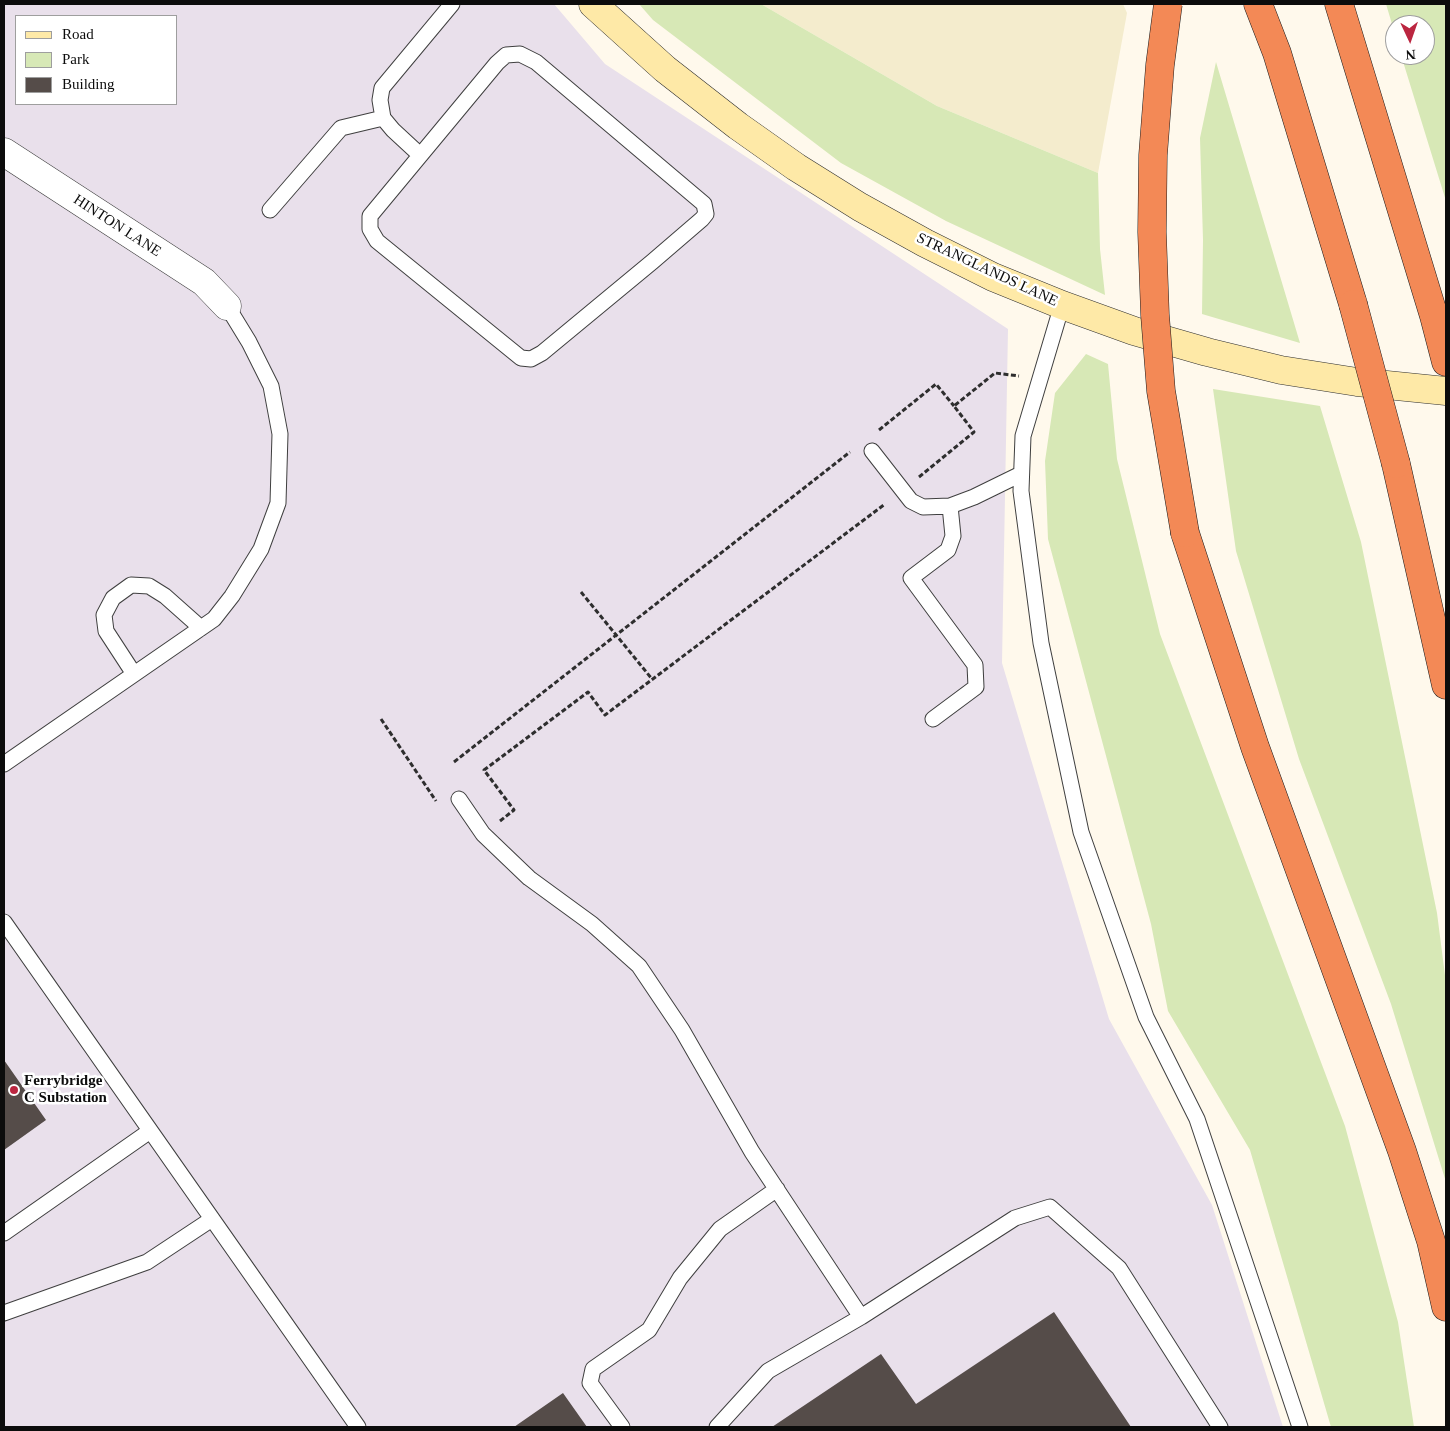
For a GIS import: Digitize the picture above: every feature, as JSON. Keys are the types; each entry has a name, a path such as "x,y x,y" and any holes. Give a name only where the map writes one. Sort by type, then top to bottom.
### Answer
{"highway":[{"path":"1168,4 1160,65 1153,156 1152,241 1155,315 1162,391 1185,533 1255,747 1402,1151 1431,1241 1446,1307"},
{"path":"1258,4 1277,53 1353,304 1396,464 1446,684"},
{"path":"1339,4 1434,316 1446,362"}],"main road":[{"name":"STRANGLANDS LANE","path":"594,4 665,69 738,126 796,167 860,207 925,243 993,276 1062,305 1134,331 1207,352 1281,370 1357,382 1446,392"}],"street":[{"name":"HINTON LANE","path":"4,152 204,282 227,306"}],"lane":[{"path":"420,154 393,130 383,118 380,100 382,88 452,4"},
{"path":"520,54 536,62 704,204 706,214 702,220 542,353 531,359 521,358 377,241 370,229 370,216 420,154 497,62 506,55 520,54"},
{"path":"270,210 341,128 383,118"},
{"path":"1062,305 1023,436 1021,492 1041,643 1081,832 1146,1017 1197,1119 1300,1427"},
{"path":"4,764 214,619 232,596 261,550 278,503 280,434 271,386 249,342 227,306"},
{"path":"872,451 911,501 923,507 950,506 974,497 1021,474"},
{"path":"933,719 976,687 974,664 911,578 948,550 953,536 950,506"},
{"path":"134,674 106,631 104,615 113,598 131,585 148,586 165,596 201,628"},
{"path":"459,799 483,834 528,878 592,924 639,966 682,1030 752,1152 861,1317"},
{"path":"4,922 358,1427"},
{"path":"4,1233 150,1131"},
{"path":"622,1427 590,1383 593,1369 648,1330 680,1278 720,1229 777,1189"},
{"path":"717,1427 768,1371 861,1317 1016,1218 1050,1207 1119,1268 1220,1427"},
{"path":"4,1313 148,1262 212,1220"}],"path":[{"path":"954,406 995,373 1039,379"},
{"path":"483,834 514,810 484,770 588,692 606,715 902,491 974,432 936,384 878,431"},
{"path":"454,762 855,449"},
{"path":"581,592 652,680"},
{"path":"381,719 437,802"}],"shaded area":[{"path":"4,4 554,4 605,64 1008,329 1002,663 1109,1019 1212,1205 1283,1427 4,1427"},
{"path":"761,4 1123,4 1127,13 1098,173 937,106"}],"green space":[{"path":"639,4 761,4 937,106 1098,173 1100,249 1105,295 946,221 841,163 653,20"},
{"path":"1386,4 1446,4 1446,201 1404,65 1435,65 1435,15 1389,15"},
{"path":"1216,62 1300,343 1202,314 1203,240 1200,138"},
{"path":"1086,354 1108,364 1117,459 1160,634 1345,1126 1398,1322 1414,1427 1331,1427 1250,1150 1168,1011 1151,924 1048,539 1045,461 1055,393"},
{"path":"1213,389 1320,406 1361,542 1437,913 1446,983 1446,1182 1391,1004 1299,759 1236,551"}],"building":[{"name":"Ferrybridge C Substation","path":"4,1060 46,1120 4,1150"},
{"path":"1054,1312 1131,1427 772,1427 881,1354 916,1404"},
{"path":"563,1393 587,1427 514,1427"}],"place":[{"name":"Ferrybridge C Substation","path":"14,1090"}]}
